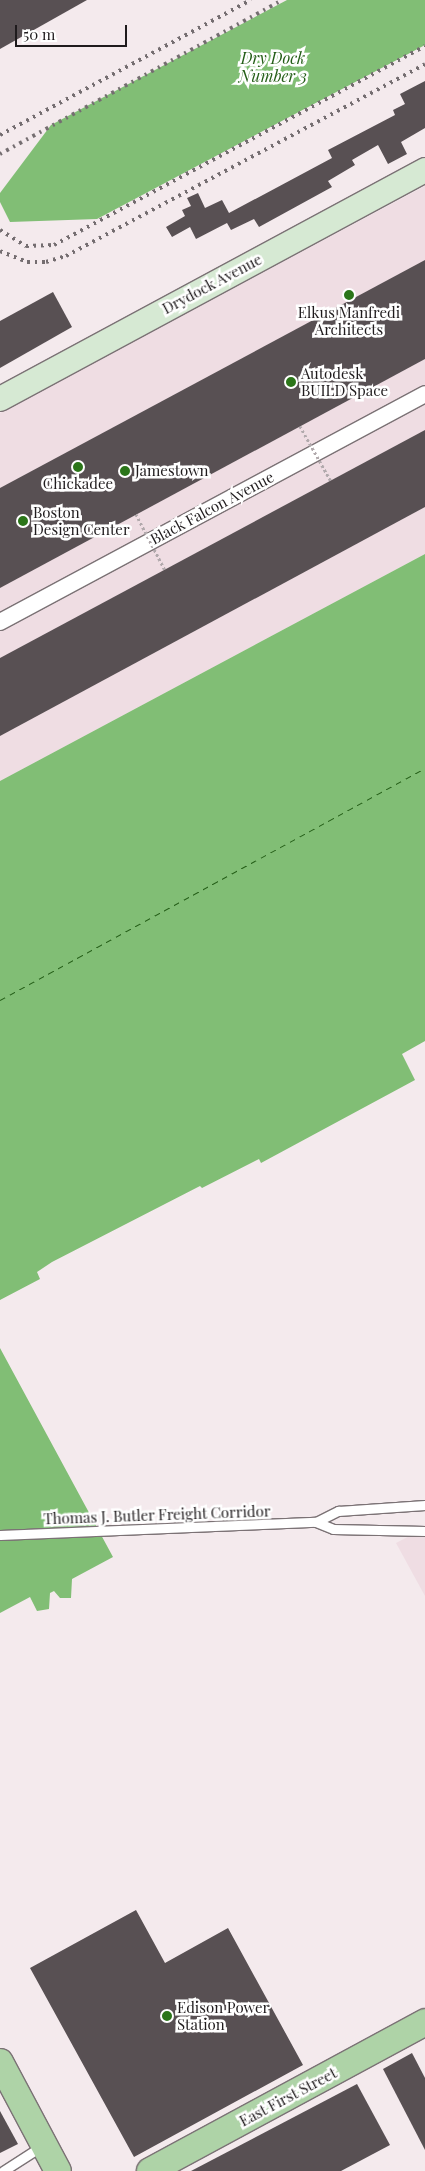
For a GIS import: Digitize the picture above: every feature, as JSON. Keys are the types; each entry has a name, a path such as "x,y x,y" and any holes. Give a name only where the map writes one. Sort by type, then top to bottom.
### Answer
{"main road":[{"name":"East First Street","path":"150,2171 423,2029"},
{"path":"0,2062 58,2171"}],"street":[{"name":"Drydock Avenue","path":"0,399 425,170"},
{"name":"Black Falcon Avenue","path":"0,622 425,394"}],"lane":[{"name":"Thomas J. Butler Freight Corridor","path":"0,1535 316,1522 338,1511 425,1505"},
{"name":"Thomas J. Butler Freight Corridor","path":"316,1522 333,1529 425,1531"},
{"path":"2,2171 44,2145"}],"path":[{"path":"300,426 331,481"},
{"path":"136,514 165,570"}],"shaded area":[{"path":"425,186 425,554 0,781 0,413"},
{"path":"425,1528 425,1596 396,1543"}],"water":[{"name":"Dry Dock Number 3","path":"287,0 425,0 425,45 97,219 10,222 0,202 0,193 51,125"},
{"path":"425,554 425,1041 402,1054 415,1080 261,1163 259,1159 202,1188 200,1186 52,1262 37,1272 40,1279 0,1300 0,781"},
{"path":"0,1348 113,1557 72,1579 71,1598 60,1598 54,1591 50,1593 49,1609 37,1611 30,1597 0,1613"}],"building":[{"path":"0,0 87,0 0,49"},
{"path":"425,81 425,128 401,142 407,154 388,164 378,145 352,160 355,165 328,181 332,187 259,227 254,219 231,230 227,223 196,239 190,227 172,237 166,227 185,216 182,210 191,206 187,198 198,193 205,208 222,200 229,213 332,158 328,150 395,115 393,110 405,104 400,94"},
{"path":"425,260 425,359 0,588 0,488"},
{"path":"53,292 72,327 0,368 0,321"},
{"path":"425,430 425,507 0,736 0,658"},
{"name":"Edison Power Station","path":"136,1910 165,1963 228,1928 303,2065 134,2157 30,1968"},
{"path":"412,2053 425,2078 425,2150 383,2069"},
{"path":"357,2084 390,2145 341,2171 191,2171"},
{"path":"0,2111 18,2144 0,2153"}],"ferry route":[{"path":"0,1000 425,768"}],"railway":[{"path":"0,135 251,0"},
{"path":"0,154 283,0"},
{"path":"0,230 26,246 54,245 425,46"},
{"path":"0,251 27,262 46,262 66,256 425,64"}],"place":[{"name":"Elkus Manfredi Architects","path":"349,295"},
{"name":"Autodesk BUILD Space","path":"291,382"},
{"name":"Chickadee","path":"78,467"},
{"name":"Jamestown","path":"125,471"},
{"name":"Boston Design Center","path":"23,521"},
{"name":"Edison Power Station","path":"167,2016"}]}
